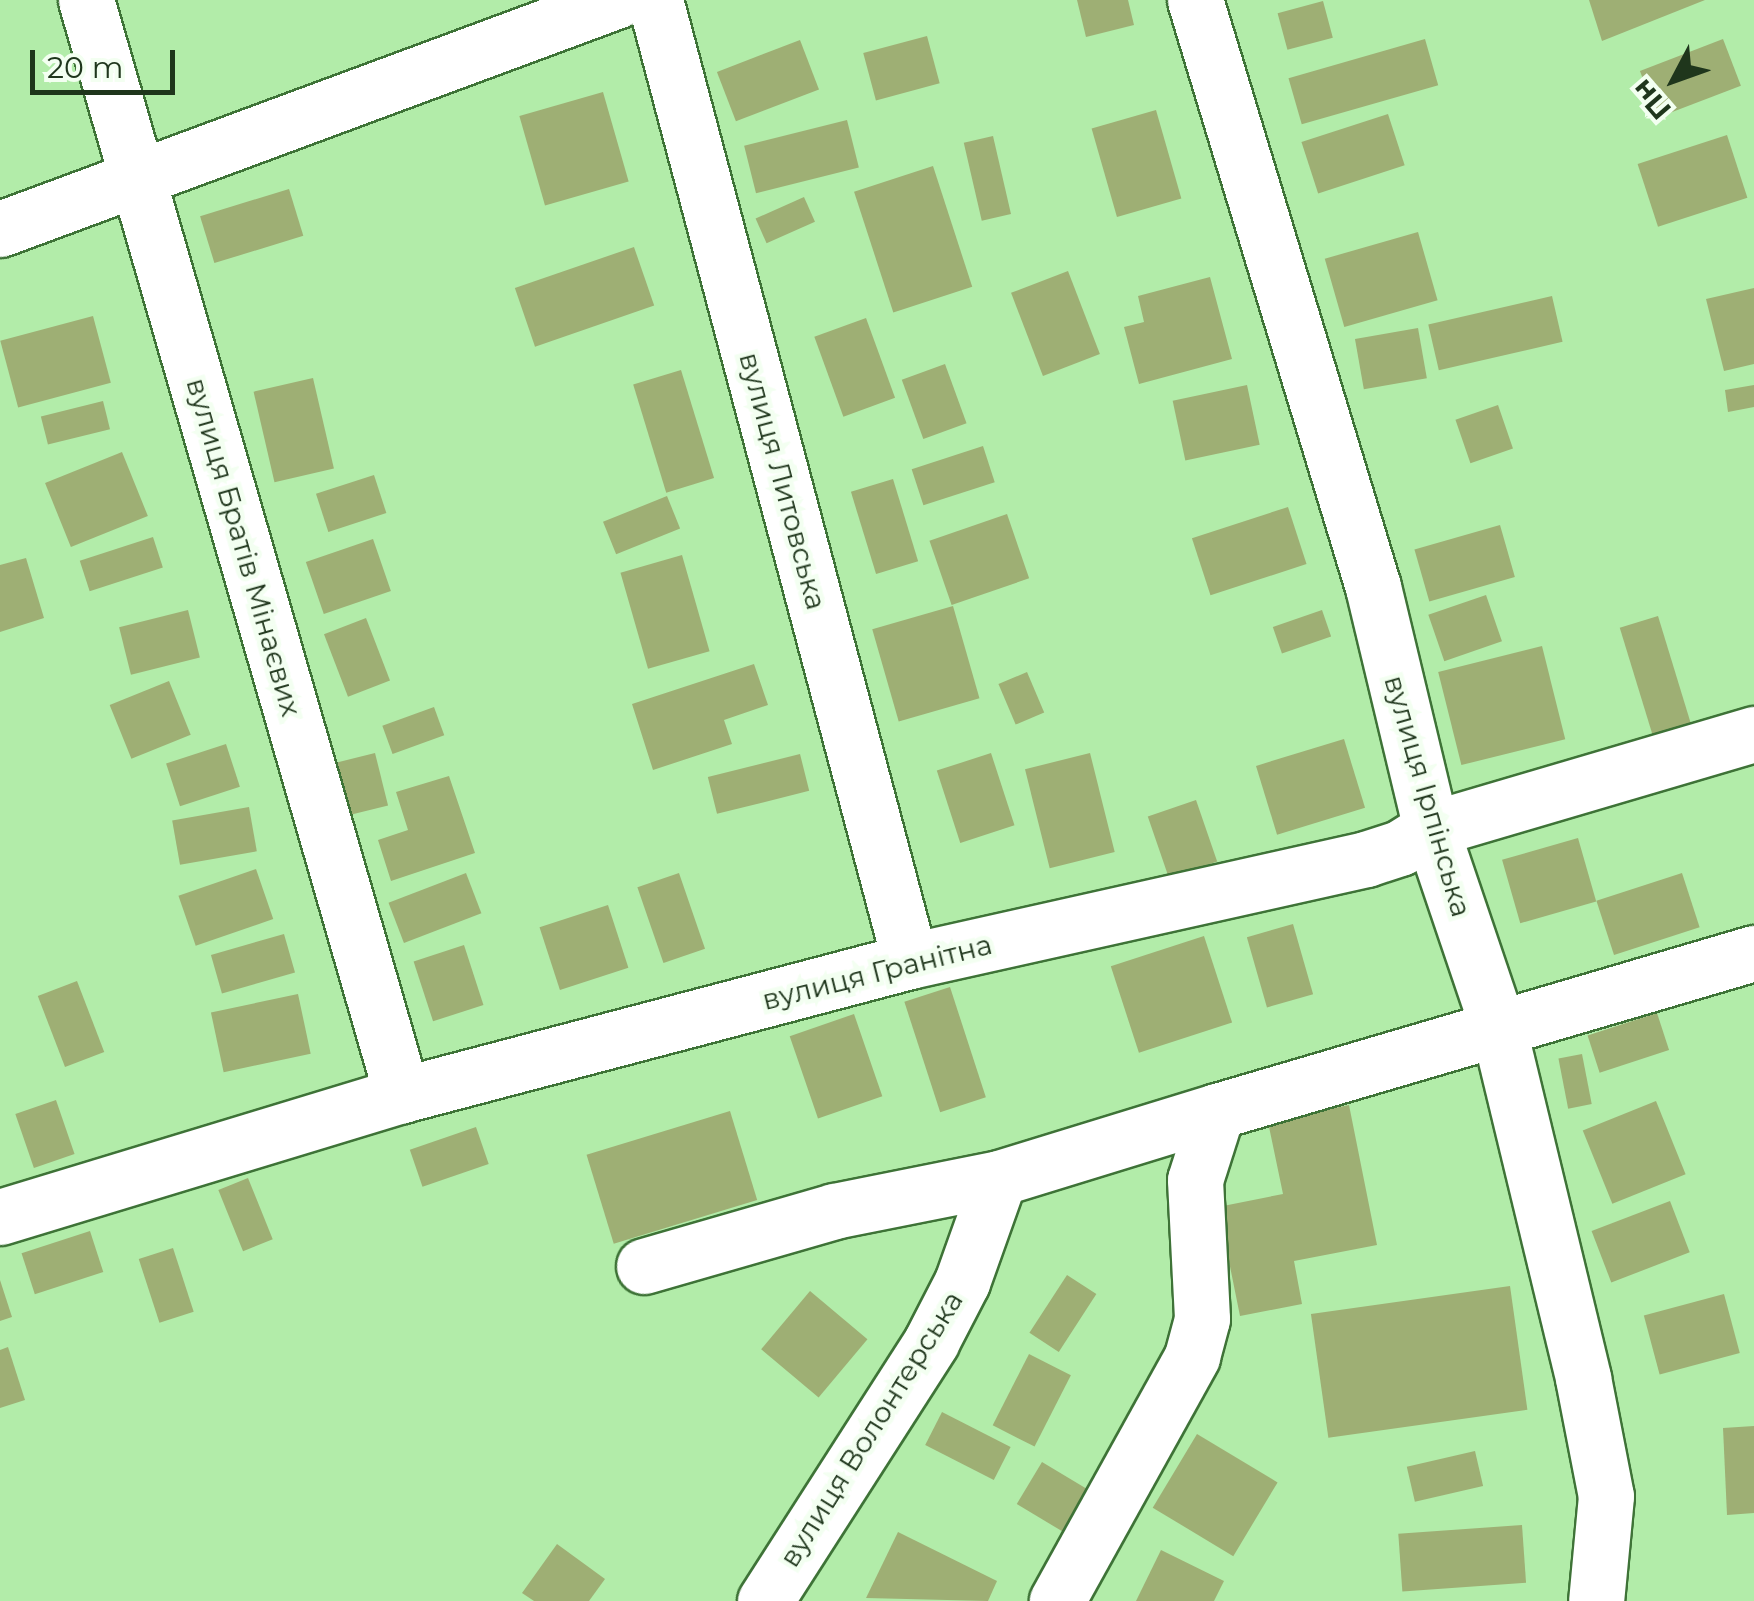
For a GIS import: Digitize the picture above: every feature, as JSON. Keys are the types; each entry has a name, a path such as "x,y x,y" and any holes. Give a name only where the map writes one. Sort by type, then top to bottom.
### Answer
{"street":[{"name":"вулиця Братів Мінаєвих","path":"86,0 402,1094"},
{"path":"0,229 618,0"},
{"name":"вулиця Литовська","path":"654,0 910,961"},
{"name":"вулиця Ірпінська","path":"1195,0 1373,587 1431,828 1499,1030 1583,1378 1606,1496 1596,1601"},
{"name":"вулиця Гранітна","path":"0,1216 402,1094 910,961 1366,859 1400,848 1431,828 1754,734"},
{"path":"644,1266 834,1211 999,1178 1340,1071 1499,1030 1754,953"},
{"path":"1056,1601 1192,1357 1202,1320 1196,1180 1217,1111"},
{"name":"вулиця Волонтерська","path":"764,1601 932,1342 962,1282 999,1178"}],"building":[{"path":"1077,0 1128,0 1134,25 1086,37"},
{"path":"1589,0 1705,0 1602,41"},
{"path":"1323,1 1333,38 1287,50 1278,13"},
{"path":"927,36 940,83 876,100 863,53"},
{"path":"1425,39 1438,85 1302,124 1289,78"},
{"path":"1723,39 1741,86 1658,118 1640,71"},
{"path":"800,40 819,89 736,121 717,72"},
{"path":"603,92 629,181 545,205 519,116"},
{"path":"1156,110 1181,198 1117,217 1092,128"},
{"path":"1388,114 1405,165 1318,193 1301,142"},
{"path":"847,120 859,168 756,193 744,146"},
{"path":"1727,135 1747,198 1658,227 1638,164"},
{"path":"993,136 1011,214 982,221 964,143"},
{"path":"933,166 972,287 893,312 854,192"},
{"path":"289,189 303,236 214,263 200,216"},
{"path":"804,197 815,222 767,243 756,219"},
{"path":"1418,232 1438,300 1344,327 1325,259"},
{"path":"634,247 654,306 535,347 515,288"},
{"path":"1068,271 1100,354 1043,376 1011,293"},
{"path":"1210,277 1232,359 1139,384 1124,327 1144,322 1138,296"},
{"path":"1754,288 1754,364 1724,371 1706,299"},
{"path":"1552,296 1563,342 1439,370 1428,325"},
{"path":"93,316 111,383 18,407 0,341"},
{"path":"866,318 895,398 843,417 814,337"},
{"path":"1418,328 1427,378 1364,389 1355,339"},
{"path":"945,364 967,423 923,439 902,380"},
{"path":"681,370 714,478 666,493 633,385"},
{"path":"313,378 334,469 274,482 254,392"},
{"path":"1247,385 1260,445 1185,460 1173,401"},
{"path":"1754,385 1754,407 1728,412 1725,390"},
{"path":"103,401 110,429 48,445 41,416"},
{"path":"1498,405 1513,448 1470,463 1455,420"},
{"path":"983,446 995,482 923,505 912,469"},
{"path":"122,452 148,516 71,547 45,483"},
{"path":"374,475 386,513 328,532 316,494"},
{"path":"893,479 918,561 876,574 851,492"},
{"path":"667,496 680,528 616,554 603,522"},
{"path":"1288,507 1307,564 1210,595 1192,538"},
{"path":"1007,514 1029,578 952,605 929,541"},
{"path":"1500,525 1515,577 1429,601 1414,550"},
{"path":"153,537 163,567 90,591 80,561"},
{"path":"373,539 391,591 324,614 306,562"},
{"path":"682,555 710,651 648,669 620,573"},
{"path":"26,558 44,618 0,632 0,565"},
{"path":"1486,595 1502,641 1444,661 1428,615"},
{"path":"953,606 979,698 899,721 872,629"},
{"path":"188,610 200,658 131,675 119,627"},
{"path":"1322,610 1331,636 1282,653 1273,627"},
{"path":"1658,616 1692,728 1654,740 1620,628"},
{"path":"366,618 390,681 348,697 324,634"},
{"path":"1542,646 1565,739 1461,765 1438,672"},
{"path":"754,664 768,705 724,720 732,744 653,770 632,704"},
{"path":"1027,672 1044,713 1016,725 998,684"},
{"path":"169,681 191,735 131,759 110,705"},
{"path":"434,707 444,735 393,754 382,726"},
{"path":"1344,739 1365,808 1277,835 1256,766"},
{"path":"226,744 240,787 180,806 166,763"},
{"path":"375,753 388,805 342,817 329,764"},
{"path":"991,753 1014,825 960,843 937,771"},
{"path":"1090,753 1115,852 1050,868 1025,769"},
{"path":"800,754 809,791 717,814 708,777"},
{"path":"449,776 475,853 391,881 378,840 408,830 396,792"},
{"path":"1196,800 1217,861 1169,878 1148,817"},
{"path":"249,807 257,851 180,865 172,821"},
{"path":"1578,838 1596,901 1520,923 1502,860"},
{"path":"256,869 273,919 196,946 178,896"},
{"path":"466,873 481,913 404,943 389,903"},
{"path":"679,873 705,949 663,963 637,887"},
{"path":"1682,873 1700,927 1614,955 1596,901"},
{"path":"608,905 628,968 560,990 540,927"},
{"path":"1293,924 1313,994 1267,1007 1247,937"},
{"path":"284,934 295,972 222,993 211,955"},
{"path":"1204,936 1232,1023 1139,1053 1111,966"},
{"path":"464,945 483,1005 433,1021 414,961"},
{"path":"77,981 104,1052 65,1067 38,996"},
{"path":"950,987 986,1097 940,1112 904,1002"},
{"path":"298,994 311,1054 224,1072 211,1013"},
{"path":"1657,1013 1669,1050 1600,1073 1588,1036"},
{"path":"854,1014 882,1096 818,1118 790,1036"},
{"path":"1582,1054 1592,1104 1568,1109 1558,1059"},
{"path":"56,1100 75,1154 34,1168 15,1114"},
{"path":"1656,1101 1686,1174 1612,1204 1583,1131"},
{"path":"1349,1105 1377,1245 1294,1261 1302,1304 1240,1316 1218,1207 1283,1194 1268,1122"},
{"path":"730,1111 757,1200 614,1244 587,1155"},
{"path":"476,1127 489,1164 423,1187 410,1150"},
{"path":"248,1178 273,1239 243,1251 218,1190"},
{"path":"1670,1201 1690,1252 1611,1282 1592,1231"},
{"path":"90,1231 103,1272 35,1294 22,1253"},
{"path":"173,1248 194,1312 159,1323 139,1259"},
{"path":"1067,1275 1096,1294 1059,1352 1029,1333"},
{"path":"0,1280 12,1317 0,1321"},
{"path":"1510,1286 1527,1410 1328,1438 1311,1314"},
{"path":"810,1291 867,1339 819,1397 761,1349"},
{"path":"1724,1294 1740,1353 1660,1374 1644,1315"},
{"path":"8,1347 25,1400 0,1408 0,1350"},
{"path":"1029,1354 1071,1375 1035,1447 993,1425"},
{"path":"942,1412 1011,1447 994,1480 925,1445"},
{"path":"1754,1426 1754,1513 1727,1515 1723,1428"},
{"path":"1197,1434 1278,1482 1233,1556 1153,1508"},
{"path":"1475,1451 1483,1486 1415,1502 1407,1467"},
{"path":"1042,1462 1088,1490 1063,1532 1017,1504"},
{"path":"1522,1525 1526,1583 1402,1592 1398,1534"},
{"path":"898,1532 997,1581 988,1601 866,1598"},
{"path":"557,1544 605,1579 589,1601 534,1601 522,1593"},
{"path":"1161,1550 1224,1581 1214,1601 1136,1601"}]}
